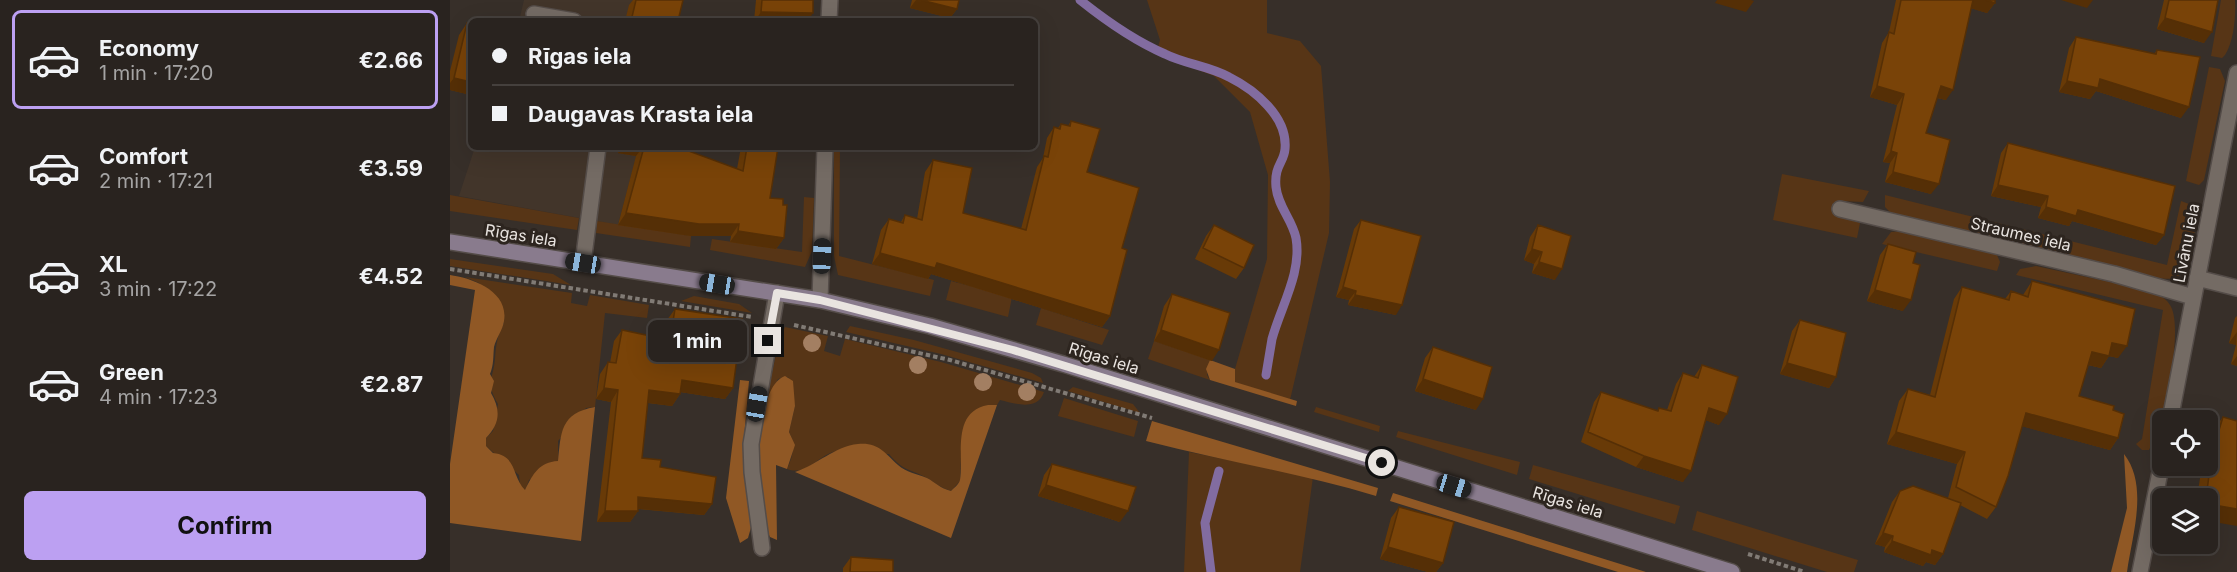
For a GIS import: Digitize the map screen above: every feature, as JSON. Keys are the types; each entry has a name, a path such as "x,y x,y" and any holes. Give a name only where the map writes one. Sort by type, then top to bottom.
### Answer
{"main road":[{"name":"Rīgas iela","path":"450,242 820,300 1043,358 1732,572"}],"street":[{"path":"829,18 830,0"},
{"path":"534,14 557,18"},
{"name":"Līvānu iela","path":"2172,410 2237,73"},
{"path":"583,263 598,150"},
{"path":"820,300 825,150"},
{"name":"Straumes iela","path":"1840,209 2114,274 2193,297"},
{"path":"2197,278 2237,288"},
{"path":"762,548 752,472 751,444 777,293"},
{"path":"2140,572 2159,476"}],"path":[{"path":"450,269 772,320 838,333 950,360 1144,417 1160,418"}],"shaded area":[{"path":"524,0 679,0 674,18 520,18"},
{"path":"1147,0 1267,0 1267,33 1300,41 1321,66 1330,182 1329,233 1290,400 1234,382 1235,369 1267,259 1268,175 1250,112 1214,76 1156,54 1160,40"},
{"path":"2221,0 2235,0 2232,36 2222,58 2211,56"},
{"path":"2209,67 2220,69 2225,81 2204,180 2199,185 2186,181"},
{"path":"474,150 638,150 618,225 459,196"},
{"path":"834,150 840,150 839,256 934,280 930,296 838,275 834,256"},
{"path":"1782,174 1869,191 1863,202 1841,201 1838,216 1860,223 1857,238 1773,220"},
{"path":"450,195 579,218 577,230 450,211"},
{"path":"1885,195 2167,265 2181,201 2197,207 2193,244 2188,263 2178,276 2164,279 1892,214 1885,207"},
{"path":"804,197 814,198 812,251 805,267 710,250 712,239 802,252"},
{"path":"597,221 691,236 690,247 596,233"},
{"path":"1901,231 1997,255 2000,262 1997,271 1882,244 1891,232"},
{"path":"450,259 553,274 571,285 450,266"},
{"path":"2036,266 2142,289 2161,297 2170,305 2174,317 2174,355 2163,410 2152,410 2152,444 2149,450 2142,450 2136,444 2142,439 2163,310 2016,275 2020,269"},
{"path":"450,275 478,283 495,294 501,302 504,321 494,347 490,374 494,381 491,393 498,417 491,433 486,438 486,446 493,453 501,455 510,462 525,490 541,466 558,461 562,433 569,419 583,410 595,407 581,541 450,523 450,464 475,290 450,285"},
{"path":"465,277 572,293 571,303 587,306 590,295 649,305 647,318 605,313 595,407 586,408 558,441 558,461 529,480 525,491 520,485 519,475 486,446 486,438 493,431 498,404 492,391 491,381 497,341 504,323 479,283"},
{"path":"951,281 1012,297 1008,317 946,300"},
{"path":"694,296 739,304 752,313 681,301"},
{"path":"1041,308 1109,330 1102,345 1036,325"},
{"path":"850,326 914,340 1032,373 1041,378 1043,383 941,354 846,332"},
{"path":"785,327 828,336 824,351 840,356 845,339 941,362 1044,392 1037,402 1031,404 1000,400 997,405 988,405 969,416 962,433 960,481 951,491 904,468 889,454 838,451 805,468 794,471 787,469 793,450 789,432 795,406 788,377 778,379 766,402 779,340"},
{"path":"1154,341 1210,360 1207,375 1210,380 1148,359"},
{"path":"1210,360 1235,369 1235,382 1297,401 1296,406 1210,380 1206,369"},
{"path":"785,376 793,381 795,406 789,432 795,445 787,469 776,465 777,540 770,537 765,523 761,502 759,451 766,402 774,385"},
{"path":"740,380 749,381 744,438 752,524 748,538 740,543 726,498"},
{"path":"1073,387 1133,404 1140,413 1068,391"},
{"path":"1064,398 1138,421 1134,437 1058,416"},
{"path":"997,405 951,538 795,472 842,448 865,444 881,449 904,469 951,491 960,480 964,425 976,409"},
{"path":"1316,407 1380,426 1379,432 1314,412"},
{"path":"1152,421 1378,488 1376,496 1146,441"},
{"path":"1398,431 1520,462 1517,475 1396,437"},
{"path":"1189,452 1313,477 1300,572 1184,572"},
{"path":"2124,454 2132,467 2136,481 2137,511 2127,572 2111,572 2127,508"},
{"path":"1533,465 1680,506 1675,524 1529,479"},
{"path":"1393,493 1646,572 1618,572 1390,501"},
{"path":"1697,511 1858,560 1854,572 1827,572 1692,530"}],"building":[{"path":"636,0 683,0 679,18 632,18"},
{"path":"762,0 813,0 813,13 761,12"},
{"path":"921,0 959,0 957,9"},
{"path":"1901,0 1973,0 1953,90 1941,86 1926,133 1950,140 1939,184 1893,172 1897,153 1891,151 1904,94 1877,86 1889,32 1894,34"},
{"path":"2169,0 2218,0 2212,32 2165,18"},
{"path":"467,23 468,81 454,78"},
{"path":"2076,37 2156,54 2157,50 2200,57 2189,107 2100,79 2098,88 2067,81"},
{"path":"1071,121 1100,129 1087,172 1139,188 1122,248 1127,250 1110,316 937,263 935,268 880,253 889,219 903,223 905,215 922,220 933,160 972,168 963,213 1026,230 1044,156 1048,157 1054,127 1060,129 1061,124 1070,126"},
{"path":"2008,143 2175,186 2164,235 2078,210 2076,216 2046,207 2048,196 1998,185"},
{"path":"643,150 686,150 743,171 746,150 778,150 770,198 783,199 783,205 787,205 784,238 738,231 739,224 699,224 626,213"},
{"path":"1361,220 1421,236 1402,305 1355,295 1356,291 1343,287"},
{"path":"1214,225 1254,245 1244,268 1203,248"},
{"path":"1538,225 1571,236 1562,269 1539,262 1542,252 1532,249"},
{"path":"1888,244 1916,252 1913,263 1920,265 1911,300 1875,290"},
{"path":"2032,281 2135,309 2127,346 2112,343 2109,356 2092,352 2079,396 2114,406 2113,410 2124,414 2118,438 2026,413 2008,476 1996,507 1956,487 1965,452 1896,432 1908,389 1935,397 1962,287 2009,300 2011,291 2028,297"},
{"path":"1172,294 1230,313 1219,350 1161,330"},
{"path":"675,309 742,319 733,388 682,380 680,394 649,390 642,458 661,460 660,467 716,477 712,504 638,497 638,511 605,511 618,390 604,388 608,362 616,363 622,330 670,340"},
{"path":"1800,320 1846,333 1836,377 1787,363"},
{"path":"1433,347 1492,367 1483,399 1423,379"},
{"path":"1702,365 1738,377 1727,414 1709,408 1691,471 1644,456 1588,432 1601,392 1658,411 1659,408 1671,411 1683,373 1698,378"},
{"path":"2223,417 2237,421 2237,509 2218,506 2218,488 2207,488 2209,476 2218,476 2218,433"},
{"path":"1052,464 1136,487 1128,511 1046,485"},
{"path":"1913,486 1961,503 1943,554 1932,550 1931,555 1892,541 1893,536 1883,533 1900,491"},
{"path":"1399,507 1454,522 1443,563 1388,547"},
{"path":"851,557 893,560 893,572 850,572"}],"waterway":[{"path":"1080,0 1121,30 1154,49 1221,73 1249,89 1268,106 1281,126 1285,137 1285,149 1276,174 1276,187 1279,201 1294,231 1297,251 1290,289 1272,339 1266,375"},
{"path":"1211,572 1205,523 1219,471"}],"route":[{"path":"768,341 777,293 820,300 930,327 1063,364 1382,463"}]}
